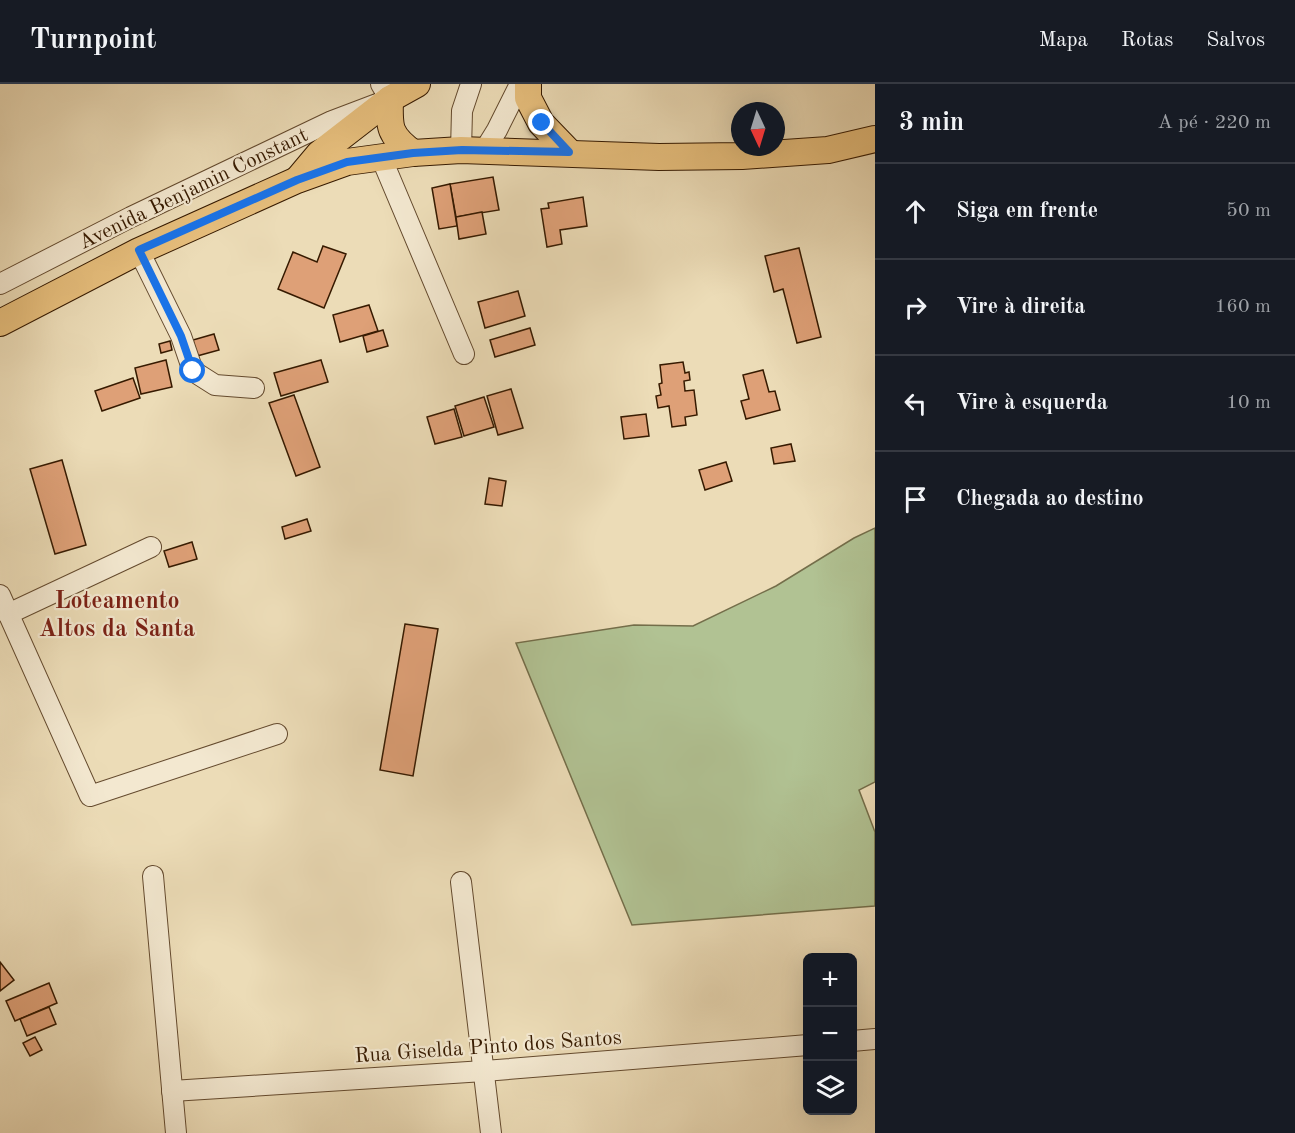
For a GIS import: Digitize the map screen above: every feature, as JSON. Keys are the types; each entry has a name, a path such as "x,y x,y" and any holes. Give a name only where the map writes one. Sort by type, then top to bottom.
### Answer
{"main road":[{"path":"297,180 320,154 386,92 417,84"},
{"path":"528,84 528,98 542,123 569,152"},
{"path":"386,92 389,125 399,143 413,153"},
{"name":"Avenida Benjamin Constant","path":"0,323 139,250 297,180 347,162 413,153 473,150 658,157 742,156 828,150 875,139"}],"street":[{"path":"471,84 462,111 473,150 497,130 520,84"},
{"name":"Avenida Benjamin Constant","path":"0,284 130,217 311,131 386,92"},
{"path":"381,157 464,354"},
{"path":"139,250 181,336 193,371 215,385 254,388"},
{"path":"8,614 151,547"},
{"path":"0,595 90,796 277,734"},
{"path":"153,876 176,1133"},
{"path":"461,882 490,1133"},
{"path":"857,1041 875,1039"},
{"name":"Rua Giselda Pinto dos Santos","path":"172,1091 484,1071 803,1045"}],"green space":[{"path":"875,528 875,782 859,790 875,832 875,906 632,925 516,643 634,625 693,626 776,586 854,538"}],"building":[{"path":"493,177 499,210 456,217 450,184"},
{"path":"450,184 457,226 439,229 432,188"},
{"path":"583,197 587,226 560,230 562,244 547,247 541,209 549,208 548,203"},
{"path":"482,212 486,234 459,239 456,217"},
{"path":"323,246 346,254 324,308 278,289 293,252 317,262"},
{"path":"799,248 821,337 797,343 783,289 774,292 765,256"},
{"path":"518,291 525,316 485,328 478,302"},
{"path":"369,305 378,331 340,342 333,315"},
{"path":"530,328 535,345 495,357 490,340"},
{"path":"383,330 388,346 367,352 363,336"},
{"path":"214,334 219,350 197,356 193,340"},
{"path":"170,341 172,350 161,353 159,344"},
{"path":"166,360 172,387 141,394 135,368"},
{"path":"321,360 328,382 281,396 274,373"},
{"path":"683,362 685,373 689,372 690,380 684,381 685,391 694,390 697,415 685,417 686,425 672,427 669,406 658,408 656,396 661,395 659,384 662,383 660,365"},
{"path":"763,370 769,392 775,391 780,410 746,419 741,401 749,399 743,375"},
{"path":"133,378 140,398 102,411 95,391"},
{"path":"511,389 523,428 498,435 487,396"},
{"path":"294,395 320,467 296,476 269,403"},
{"path":"484,397 494,427 464,436 455,406"},
{"path":"454,409 462,437 435,444 427,417"},
{"path":"646,414 649,436 624,439 621,417"},
{"path":"791,444 795,461 774,464 771,448"},
{"path":"62,460 86,545 55,554 30,469"},
{"path":"726,462 732,481 705,490 699,470"},
{"path":"489,478 506,481 502,506 485,504"},
{"path":"307,519 311,531 285,539 282,527"},
{"path":"192,542 197,559 169,567 164,551"},
{"path":"405,624 438,629 413,776 380,770"},
{"path":"0,962 14,980 0,991"},
{"path":"49,983 57,1003 15,1021 6,1001"},
{"path":"49,1007 56,1024 27,1036 20,1019"},
{"path":"35,1037 42,1050 30,1056 23,1043"}],"district":[{"name":"Loteamento Altos da Santa","path":"117,614"}],"route":[{"path":"193,371 181,336 139,250 297,180 347,162 413,153 462,150 569,152 542,123"}]}
